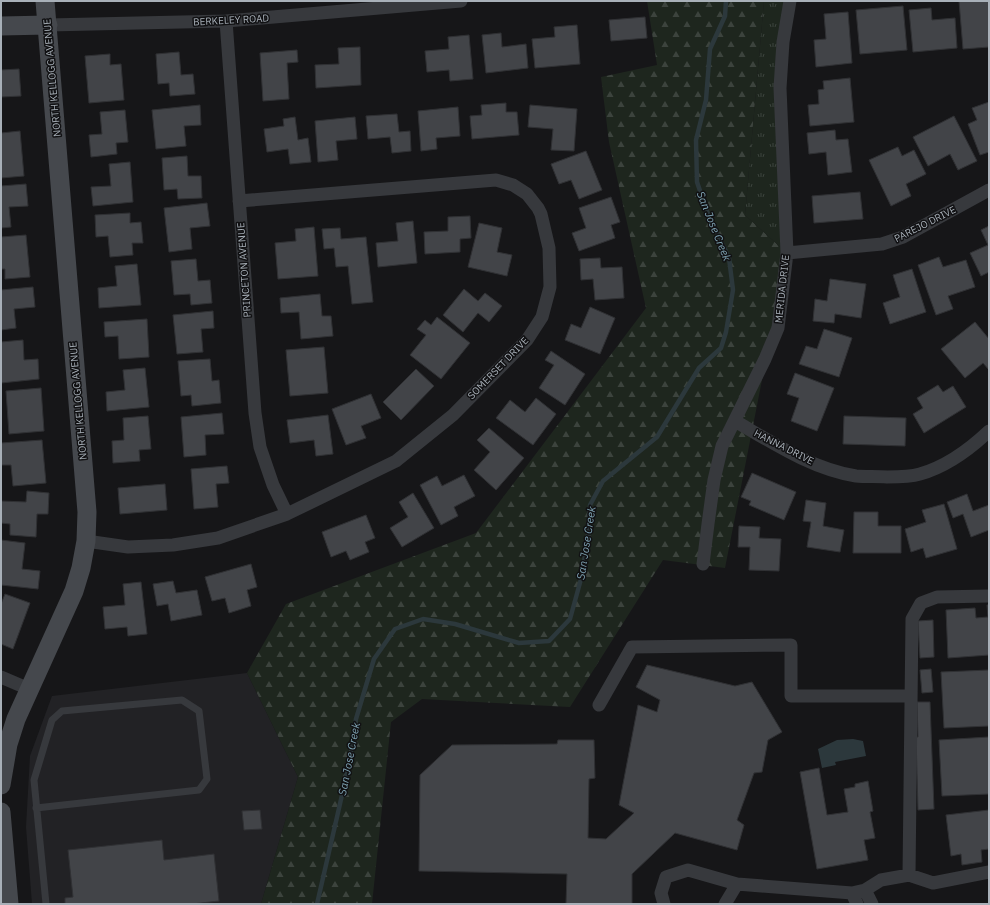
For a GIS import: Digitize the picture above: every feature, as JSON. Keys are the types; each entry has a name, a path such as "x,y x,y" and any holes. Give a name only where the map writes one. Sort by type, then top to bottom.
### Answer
{"street":[{"name":"NORTH KELLOGG AVENUE","path":"1,785 8,744 16,719 74,591 81,568 86,541 87,512 45,1"},
{"name":"BERKELEY ROAD","path":"1,26 226,21 461,1"},
{"name":"MERIDA DRIVE","path":"703,564 714,480 722,446 765,359 778,328 787,253 780,88 783,42 790,1"},
{"name":"PRINCETON AVENUE","path":"226,21 255,414 260,447 273,485 287,514"},
{"name":"SOMERSET DRIVE","path":"86,541 128,547 173,545 218,538 287,514 396,461 453,415 527,340 542,317 550,287 549,248 541,214 538,208 527,194 513,185 496,180 239,201"},
{"name":"PAREJO DRIVE","path":"787,253 882,244 903,237 989,190"},
{"name":"HANNA DRIVE","path":"735,421 789,452 826,468 857,476 894,477 919,475 940,466 977,442 989,431"},
{"path":"909,875 912,619 921,603 937,598 989,596"},
{"path":"599,705 632,648 791,645 790,696 911,696"},
{"path":"1,678 30,689"},
{"path":"1,812 9,904"},
{"path":"664,904 661,893 666,877 688,870 737,884 858,896 872,904"},
{"path":"858,896 881,880 909,875 933,883 989,872"},
{"path":"725,904 737,884"}],"lane":[{"path":"36,808 199,790 207,779 199,711 182,700 62,711 52,720 34,780 36,808 46,904"}],"shaded area":[{"path":"247,673 298,777 261,904 32,904 26,827 30,756 52,696"},
{"path":"853,739 863,741 866,756 835,762 836,765 822,768 818,749 837,740"}],"green space":[{"path":"647,1 764,1 745,215 787,253 725,568 663,560 570,707 422,699 391,722 372,904 261,904 298,777 247,673 286,604 476,533 646,308 609,142 601,77 657,65"},
{"path":"764,1 790,1 783,42 787,253 745,215"}],"building":[{"path":"959,1 989,1 989,47 963,49"},
{"path":"903,6 907,50 860,54 856,10"},
{"path":"931,8 932,20 955,18 957,48 913,52 909,10"},
{"path":"848,12 852,63 816,67 814,40 826,39 824,14"},
{"path":"645,17 647,38 611,41 609,20"},
{"path":"577,25 580,64 535,68 532,39 555,37 554,27"},
{"path":"501,33 502,47 526,44 528,68 486,73 482,35"},
{"path":"469,35 473,79 450,81 449,70 427,72 425,51 449,49 448,37"},
{"path":"360,47 361,85 316,88 315,65 339,64 338,48"},
{"path":"297,50 298,62 287,63 289,99 263,101 260,53"},
{"path":"179,52 181,75 193,74 195,94 170,96 169,83 158,84 156,54"},
{"path":"110,54 110,65 121,64 124,100 89,103 85,56"},
{"path":"19,69 21,96 1,97 1,70"},
{"path":"850,78 854,122 810,126 808,105 819,104 818,90 824,89 823,81"},
{"path":"989,102 989,152 980,155 968,124 977,120 972,108"},
{"path":"506,103 506,112 517,112 519,135 472,139 470,116 482,115 481,105"},
{"path":"200,105 201,125 184,126 186,146 156,149 152,110"},
{"path":"530,105 577,109 574,151 551,150 553,129 528,127"},
{"path":"458,107 460,136 436,138 437,149 421,151 418,111"},
{"path":"125,110 128,142 116,143 117,154 91,157 89,135 102,134 100,112"},
{"path":"397,114 399,132 410,131 411,151 392,153 390,137 368,139 366,116"},
{"path":"954,116 977,161 958,170 950,154 928,166 913,137"},
{"path":"295,117 298,140 308,138 311,162 290,164 288,149 267,152 264,129 284,126 283,119"},
{"path":"355,117 357,139 336,141 338,160 318,162 315,121"},
{"path":"835,130 836,140 848,139 852,172 828,175 826,152 809,154 807,133"},
{"path":"20,131 24,176 1,178 1,133"},
{"path":"898,147 902,156 914,150 926,174 906,184 911,196 891,206 869,160"},
{"path":"586,151 602,190 579,199 571,180 559,184 551,164"},
{"path":"187,156 188,176 201,176 202,198 178,199 177,189 164,190 162,158"},
{"path":"130,162 133,202 93,206 91,187 111,186 109,164"},
{"path":"26,184 28,206 9,207 11,227 1,228 1,186"},
{"path":"860,192 863,219 814,223 812,196"},
{"path":"611,197 620,222 611,225 615,238 579,251 572,233 586,228 579,208"},
{"path":"207,203 210,226 190,228 192,249 169,252 164,208"},
{"path":"130,213 130,223 141,222 143,243 132,243 133,255 110,257 108,236 96,237 95,215"},
{"path":"470,216 471,238 460,239 460,252 425,254 424,232 448,231 448,217"},
{"path":"413,221 417,263 378,267 376,243 398,241 396,223"},
{"path":"479,223 502,228 497,252 512,255 507,276 468,267"},
{"path":"989,226 989,272 981,276 970,253 988,245 981,230"},
{"path":"314,227 318,276 278,279 275,243 296,241 295,229"},
{"path":"340,228 341,239 366,237 373,302 352,304 348,266 336,267 334,248 324,249 322,229"},
{"path":"26,235 30,277 5,279 5,269 1,269 1,237"},
{"path":"939,257 943,267 966,260 975,287 948,296 953,309 936,315 918,265"},
{"path":"600,258 601,268 622,267 624,298 595,300 593,279 581,280 580,259"},
{"path":"196,259 198,281 210,280 212,303 191,305 190,294 174,295 171,261"},
{"path":"137,264 141,305 99,308 98,288 117,286 115,266"},
{"path":"912,269 926,312 890,324 883,303 900,297 893,275"},
{"path":"830,279 866,284 861,318 835,314 834,323 813,321 815,299 827,301"},
{"path":"33,287 35,307 14,309 16,328 1,330 1,290"},
{"path":"464,289 478,301 485,293 502,306 489,322 478,313 463,332 443,315"},
{"path":"320,294 322,316 331,316 333,336 301,339 299,312 281,313 280,298"},
{"path":"590,307 615,318 600,354 565,340 571,324 581,328"},
{"path":"213,311 214,328 201,329 203,352 177,354 173,315"},
{"path":"437,317 470,343 441,379 410,355 426,335 417,329 425,320 431,325"},
{"path":"147,319 149,357 119,359 118,336 105,337 104,322"},
{"path":"975,322 989,339 989,370 983,363 965,378 941,349"},
{"path":"824,329 852,338 839,377 799,364 806,346 817,349"},
{"path":"23,340 24,360 38,359 39,379 1,383 1,342"},
{"path":"324,347 328,393 290,396 286,350"},
{"path":"551,351 585,374 565,405 539,388 554,365 545,360"},
{"path":"210,359 212,381 219,380 221,403 192,406 191,395 181,396 178,361"},
{"path":"145,368 149,407 107,411 106,392 125,390 123,370"},
{"path":"416,369 434,386 401,420 383,402"},
{"path":"795,373 834,388 817,431 791,421 799,398 787,394"},
{"path":"938,385 943,392 953,386 966,407 924,433 913,414 923,408 917,398"},
{"path":"41,388 44,431 9,434 6,391"},
{"path":"371,394 381,418 361,426 366,438 346,445 332,409"},
{"path":"536,398 556,414 533,445 496,418 510,400 525,412"},
{"path":"222,413 224,434 205,435 206,455 184,457 181,417"},
{"path":"328,415 333,454 316,456 314,440 290,443 287,420"},
{"path":"148,416 151,449 139,450 140,461 113,463 112,441 124,440 123,418"},
{"path":"844,416 906,418 905,446 843,444"},
{"path":"489,428 524,458 496,490 474,470 490,452 477,440"},
{"path":"42,440 46,483 13,486 11,465 1,465 1,443"},
{"path":"227,466 229,483 216,484 218,507 194,509 191,469"},
{"path":"752,473 796,492 784,520 749,505 751,501 741,497"},
{"path":"464,475 475,496 454,507 458,516 441,525 420,485 437,476 442,486"},
{"path":"165,484 167,510 120,514 118,488"},
{"path":"27,491 49,493 48,514 37,514 36,537 10,535 10,524 1,523 1,501 26,502"},
{"path":"413,493 434,528 402,547 390,528 408,517 399,502"},
{"path":"967,494 973,511 989,505 989,530 971,537 963,514 953,518 947,502"},
{"path":"806,500 826,503 823,526 844,530 840,552 807,547 811,522 803,521"},
{"path":"944,504 957,549 926,558 923,548 911,552 905,529 926,522 922,510"},
{"path":"854,512 878,512 878,526 901,526 901,553 853,553"},
{"path":"366,515 375,538 365,542 369,552 350,560 346,551 331,557 322,532"},
{"path":"739,526 760,527 759,538 781,539 779,571 749,570 750,547 738,547"},
{"path":"1,540 25,543 22,569 40,571 38,589 1,585"},
{"path":"251,564 257,587 247,590 251,606 229,613 225,598 212,601 205,577"},
{"path":"173,581 176,593 197,590 202,615 171,621 168,604 157,606 153,584"},
{"path":"141,582 147,634 128,636 127,627 105,629 103,607 125,605 123,584"},
{"path":"5,594 30,603 13,649 1,644 1,604"},
{"path":"987,605 989,605 989,655 948,658 946,610 975,608 976,618 988,617"},
{"path":"933,620 934,657 920,658 918,621"},
{"path":"647,665 735,686 752,682 782,732 768,740 762,772 754,773 737,820 744,825 737,850 675,833 632,874 632,904 566,904 567,874 419,871 420,775 452,745 557,744 558,740 594,740 595,778 589,779 588,838 606,839 634,813 619,805 638,705 657,712 660,700 636,687"},
{"path":"931,669 933,692 922,693 920,670"},
{"path":"989,670 989,726 944,728 941,672"},
{"path":"917,702 930,702 934,809 918,810 916,737 918,737"},
{"path":"989,737 989,794 942,796 939,740"},
{"path":"819,768 827,815 848,812 844,789 855,787 855,784 868,781 873,811 870,812 875,838 864,840 868,860 817,869 800,772"},
{"path":"260,810 262,829 244,830 242,811"},
{"path":"989,810 989,849 981,850 982,862 962,865 961,854 951,856 946,815"},
{"path":"162,840 164,860 214,854 219,901 192,904 65,904 65,898 73,897 68,850"}],"waterway":[{"name":"San Jose Creek","path":"317,904 349,764 356,719 374,659 395,629 423,619 455,624 519,643 549,641 570,619 581,579 588,537 590,505 603,481 657,437 699,368 721,348 726,332 733,290 729,258 708,214 697,182 696,140 706,100 710,49 725,16 726,1"}]}
